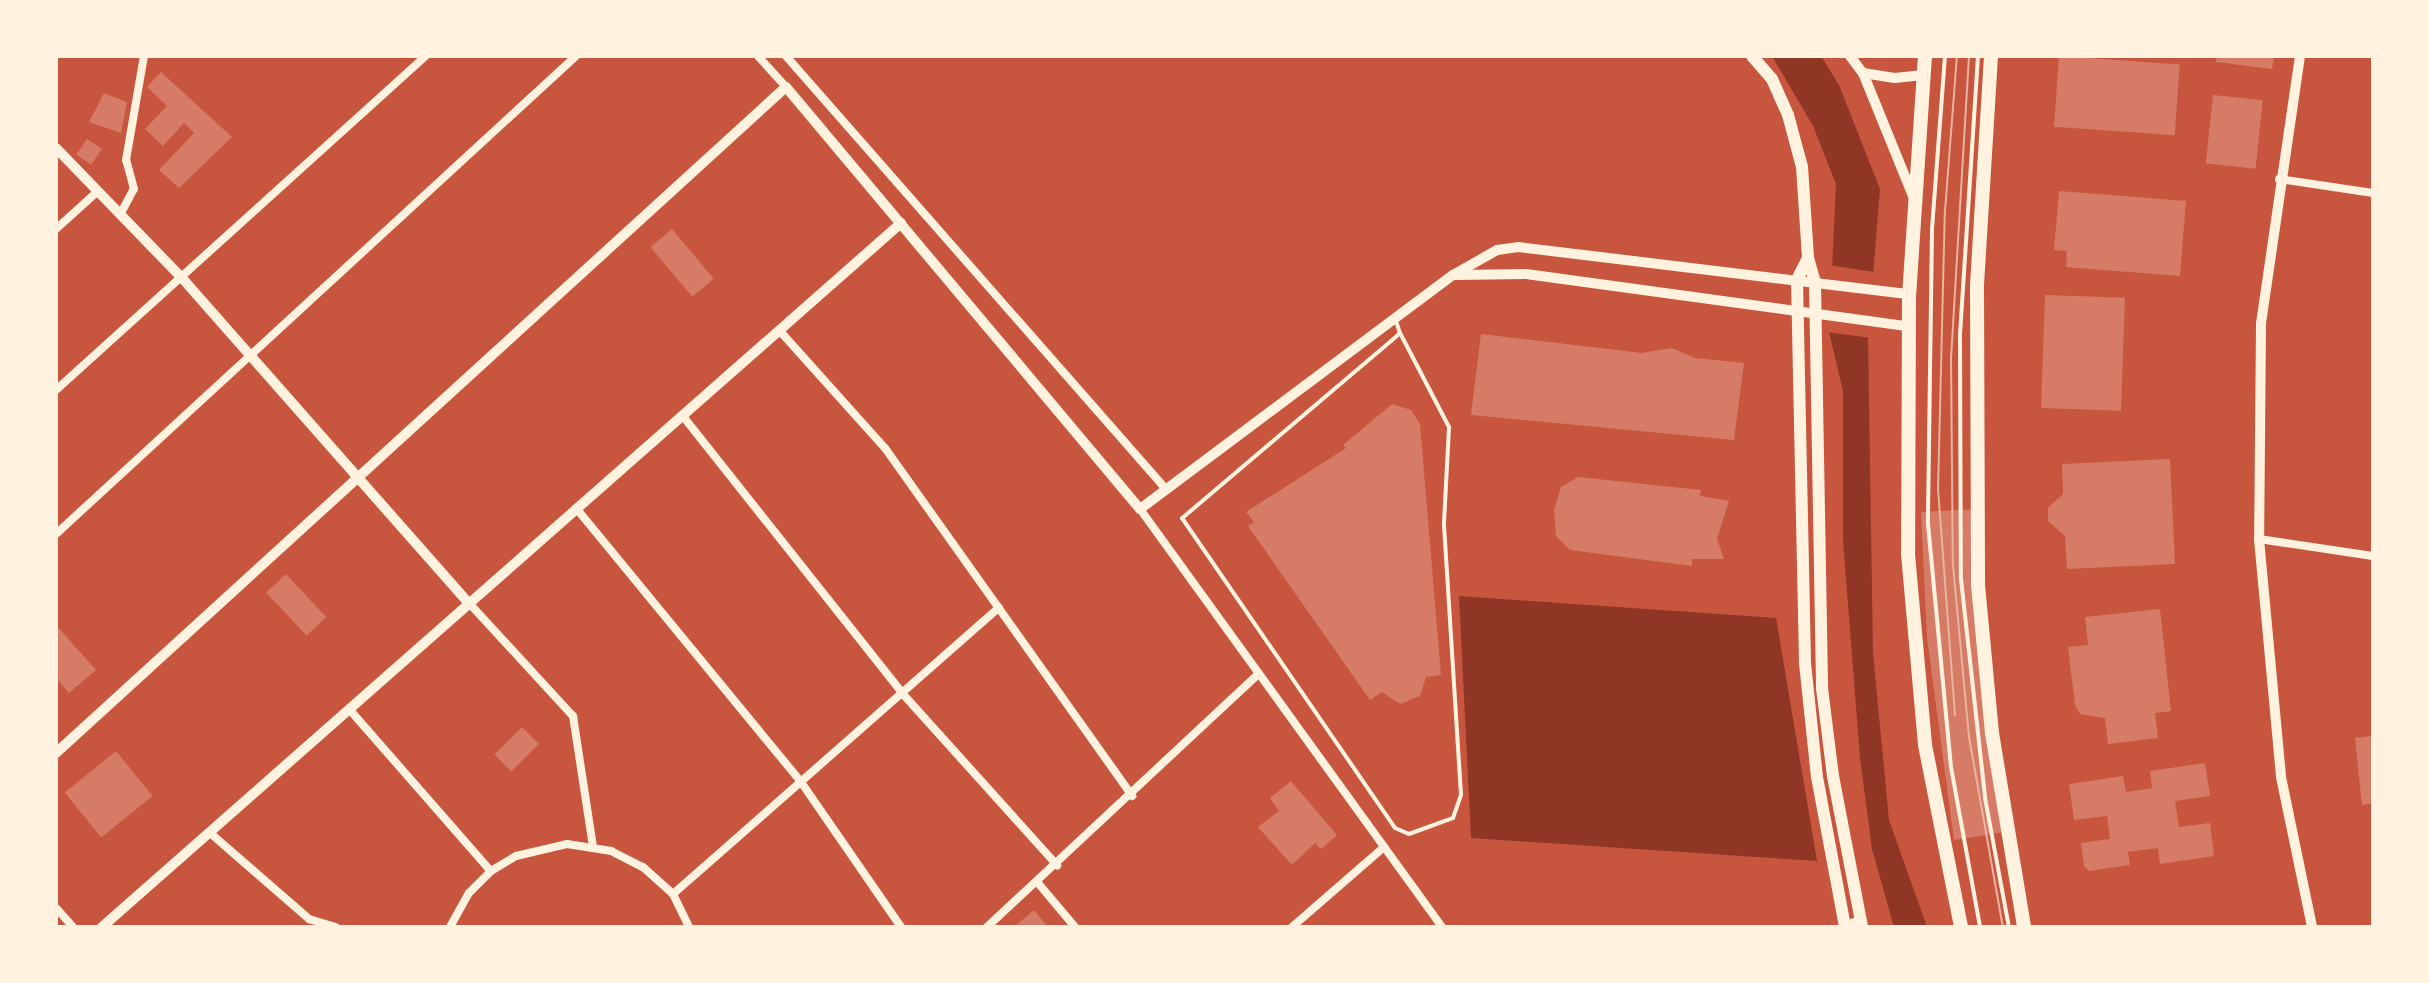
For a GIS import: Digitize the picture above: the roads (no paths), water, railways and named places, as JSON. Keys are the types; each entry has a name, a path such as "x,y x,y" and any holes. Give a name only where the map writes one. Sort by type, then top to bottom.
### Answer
{"main road":[{"path":"1752,56 1772,79 1788,115 1802,167 1808,258 1820,283 1822,688 1862,925 1845,927 1817,777 1805,663 1797,280 1808,258"},
{"path":"1925,56 1909,294 1906,491 1913,649 1932,798 1961,927"},
{"path":"1991,56 1977,285 1978,585 1992,733 2024,927"}],"street":[{"path":"121,213 134,189 126,160 144,56"},
{"path":"56,390 426,56"},
{"path":"56,534 576,56"},
{"path":"758,56 1140,509 1442,927"},
{"path":"786,56 1165,488"},
{"path":"1850,56 1863,73 1914,198"},
{"path":"2300,56 2279,179 2261,324 2259,539 2281,777 2312,927"},
{"path":"1863,73 1895,78 1923,75"},
{"path":"56,753 360,479 786,87"},
{"path":"56,148 182,278 250,358 573,716 593,846"},
{"path":"2279,179 2373,193"},
{"path":"56,229 98,191"},
{"path":"102,927 901,223"},
{"path":"1140,509 1483,255 1518,247 1909,294"},
{"path":"1453,275 1526,274 1908,326"},
{"path":"779,330 885,448 1132,796"},
{"path":"682,415 902,693 1057,865"},
{"path":"576,508 801,782 901,927"},
{"path":"2259,539 2373,556"},
{"path":"673,894 999,608"},
{"path":"987,927 1132,796 1258,674"},
{"path":"349,709 491,871"},
{"path":"209,832 309,919 336,927"},
{"path":"450,927 469,893 491,871 541,847 593,846 635,862 673,894 689,927"},
{"path":"1292,927 1384,847"},
{"path":"1038,883 1075,927"},
{"path":"56,908 73,927"}],"lane":[{"path":"1945,56 1932,229 1928,524 1951,767 1980,927"},
{"path":"1978,56 1960,336 1961,579 1985,798 2009,927"},
{"path":"1395,318 1449,427 1444,523 1461,795 1453,818 1409,834 1395,828 1182,518 1400,333"}],"tram line":[{"path":"1955,715 1938,491 1945,211 1957,56"},
{"path":"1969,56 1951,355 1953,565 1969,737 2003,927"}]}
